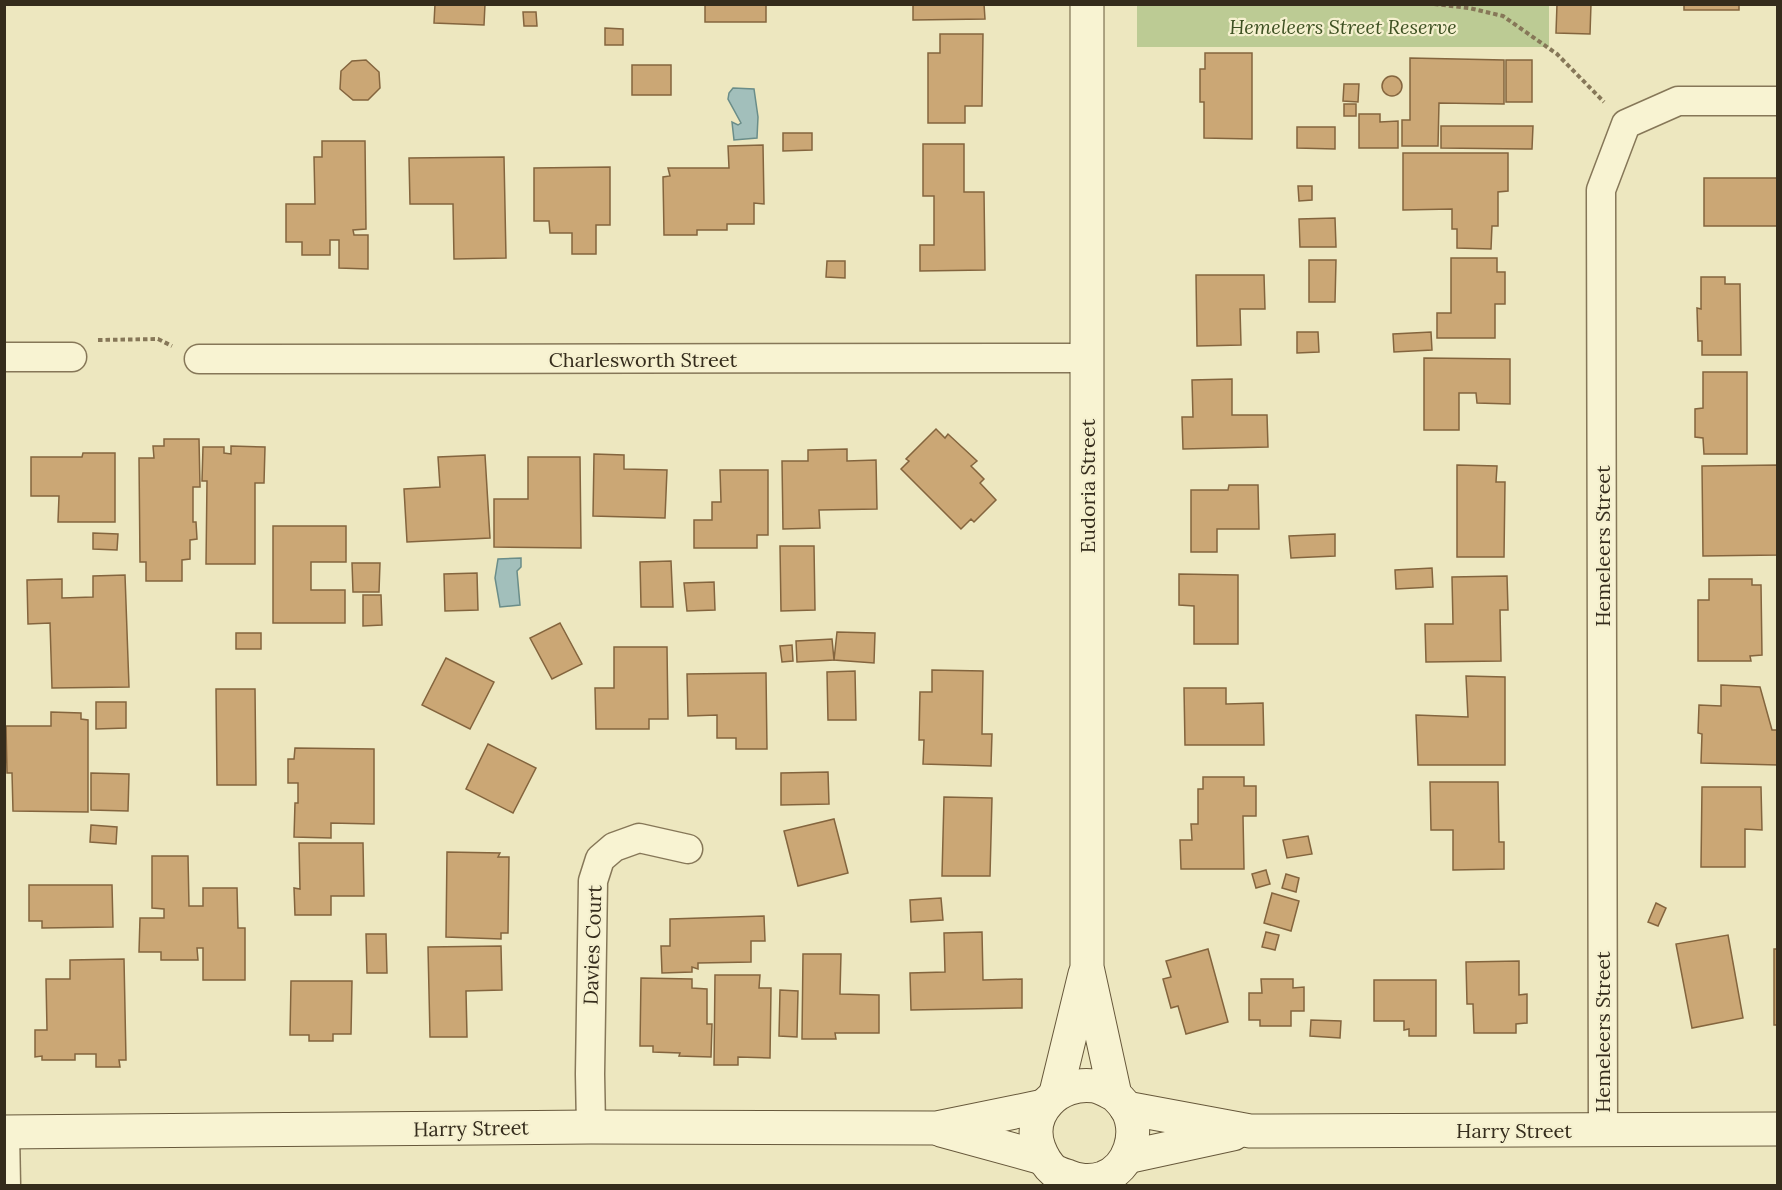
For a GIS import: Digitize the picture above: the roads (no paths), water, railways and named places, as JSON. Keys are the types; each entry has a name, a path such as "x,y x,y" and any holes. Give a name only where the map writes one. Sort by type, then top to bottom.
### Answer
{"street":[{"name":"Eudoria Street","path":"1087,4 1087,966 1121,1101"},
{"name":"Hemeleers Street","path":"1603,1129 1601,190 1626,124 1678,101 1778,101"},
{"path":"4,357 72,357"},
{"name":"Charlesworth Street","path":"198,359 1087,358"},
{"name":"Davies Court","path":"591,1127 592,881 600,859 614,847 639,838 688,849"},
{"name":"Eudoria Street","path":"1050,1100 1087,966"},
{"path":"1075,1085 1096,1086 1121,1101 1132,1124 1133,1141 1127,1157 1117,1170 1101,1182 1077,1181 1052,1171 1037,1141 1037,1123 1050,1100 1075,1085"},
{"name":"Harry Street","path":"5,1132 591,1127 937,1128 1018,1110 1050,1100"},
{"name":"Harry Street","path":"1121,1101 1250,1131"},
{"name":"Harry Street","path":"937,1128 1052,1171"},
{"name":"Harry Street","path":"1127,1157 1250,1131 1778,1129"},
{"path":"5,1132 6,1185"}],"water":[{"path":"733,88 754,89 758,117 757,138 734,140 732,122 738,125 741,123 728,99"},
{"path":"521,558 521,567 517,571 520,605 500,607 495,578 498,559"}],"park label":[{"name":"Hemeleers Street Reserve","path":"1343,26"}]}
